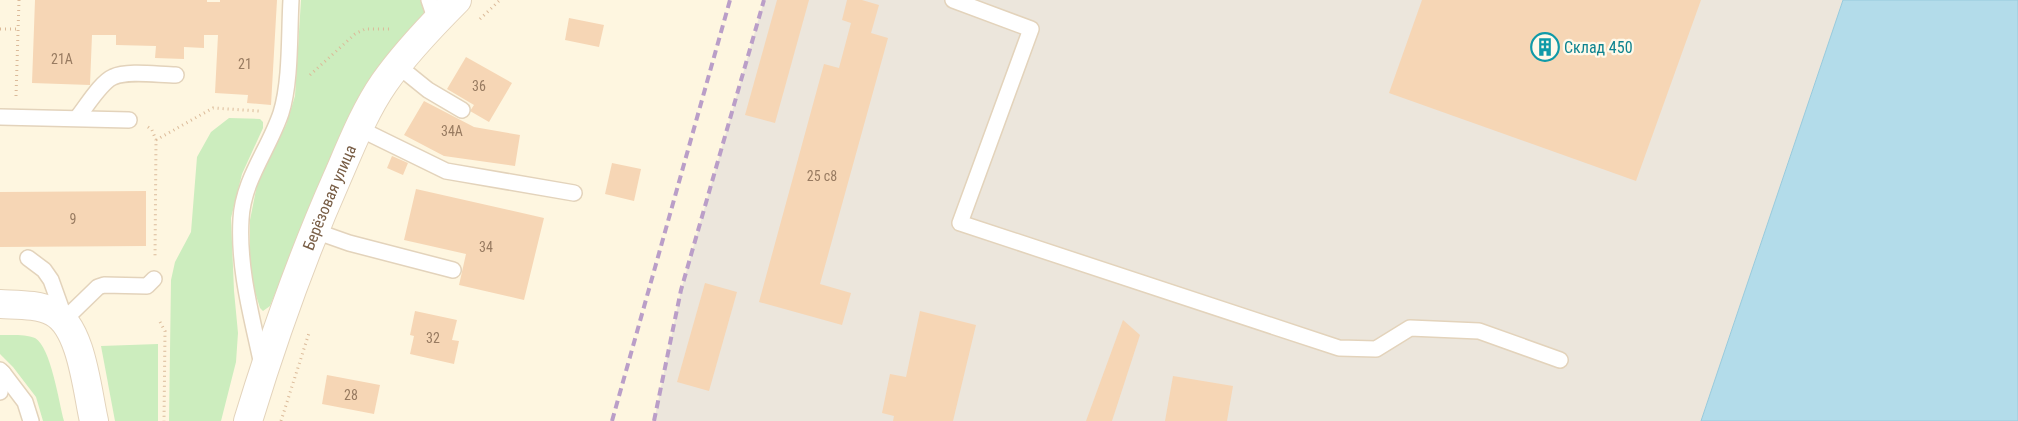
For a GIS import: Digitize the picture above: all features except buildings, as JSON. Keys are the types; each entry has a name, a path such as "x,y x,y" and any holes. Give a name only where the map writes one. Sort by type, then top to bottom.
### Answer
{"street":[{"name":"Берёзовая улица","path":"251,420 264,371 315,231 358,128 383,84 433,11 457,0"},
{"path":"0,304 36,306 52,311 65,319 77,341 94,421"}],"lane":[{"path":"264,371 245,288 241,253 241,217 250,176 281,112 286,94 291,0"},
{"path":"953,0 1031,29 960,223 1339,348 1376,350 1410,328 1479,331 1560,360"},
{"path":"397,65 428,90 462,110"},
{"path":"77,118 103,85 112,77 122,74 176,74"},
{"path":"0,117 129,120"},
{"path":"358,128 446,171 574,193"},
{"path":"315,231 349,243 453,270"},
{"path":"28,258 44,270 51,280 65,319 98,288 104,285 147,286 154,278"},
{"path":"0,392 1,371"},
{"path":"1,371 25,402 31,421"}],"path":[{"path":"16,117 19,0"},
{"path":"474,25 500,0"},
{"path":"0,29 18,29"},
{"path":"286,94 355,34 365,29 395,30"},
{"path":"156,140 213,108 281,112"},
{"path":"129,120 143,123 152,130 156,140 154,278"},
{"path":"160,322 165,331 164,421"},
{"path":"281,421 309,331"}],"shaded area":[{"path":"764,0 1843,0 1701,421 654,421 681,290"}],"green space":[{"path":"301,0 421,0 425,12 372,76 358,99 270,306 263,311 260,308 254,289 250,260 250,220 258,180 286,125 295,96"},
{"path":"229,118 260,119 263,122 263,128 242,174 231,218 238,333 236,362 221,421 169,421 171,280 175,262 191,232 197,157 211,132"},
{"path":"0,335 27,336 35,338 41,343 50,363 64,421 43,421 36,397 13,367 0,354"},
{"path":"158,344 158,421 115,421 101,346"}],"water":[{"path":"1843,0 2018,0 2018,421 1701,421"}],"railway":[{"path":"612,421 730,0"},
{"path":"654,421 681,290 764,0"}],"place":[{"name":"Склад 450","path":"1545,47"}]}
